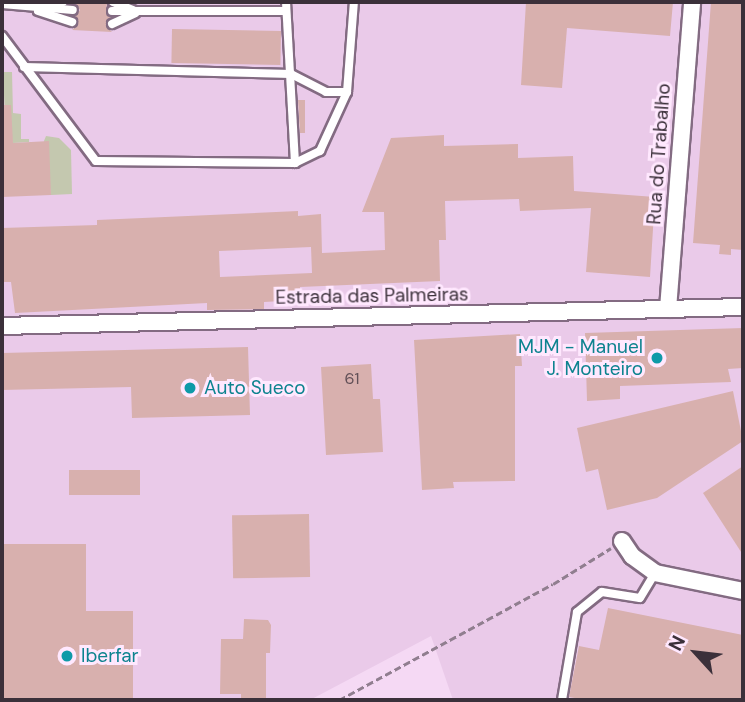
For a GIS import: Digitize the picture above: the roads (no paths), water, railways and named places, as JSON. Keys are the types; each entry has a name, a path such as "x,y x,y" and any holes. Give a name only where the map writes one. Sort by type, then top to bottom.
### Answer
{"street":[{"name":"Rua do Trabalho","path":"668,309 692,2"},
{"name":"Estrada das Palmeiras","path":"2,326 743,307"},
{"path":"622,541 632,556 656,573 743,591"}],"lane":[{"path":"26,7 63,2"},
{"path":"2,36 96,162 295,163 320,151 348,92 354,2"},
{"path":"2,4 73,10"},
{"path":"112,7 139,12 286,6 295,163"},
{"path":"26,7 72,22"},
{"path":"112,24 139,12"},
{"path":"24,67 291,74 326,92 348,92"},
{"path":"562,700 577,612 602,592 640,598 656,573"}],"place":[{"name":"MJM - Manuel J. Monteiro","path":"657,358"},
{"name":"Auto Sueco","path":"190,388"},
{"name":"Iberfar","path":"67,656"}]}
